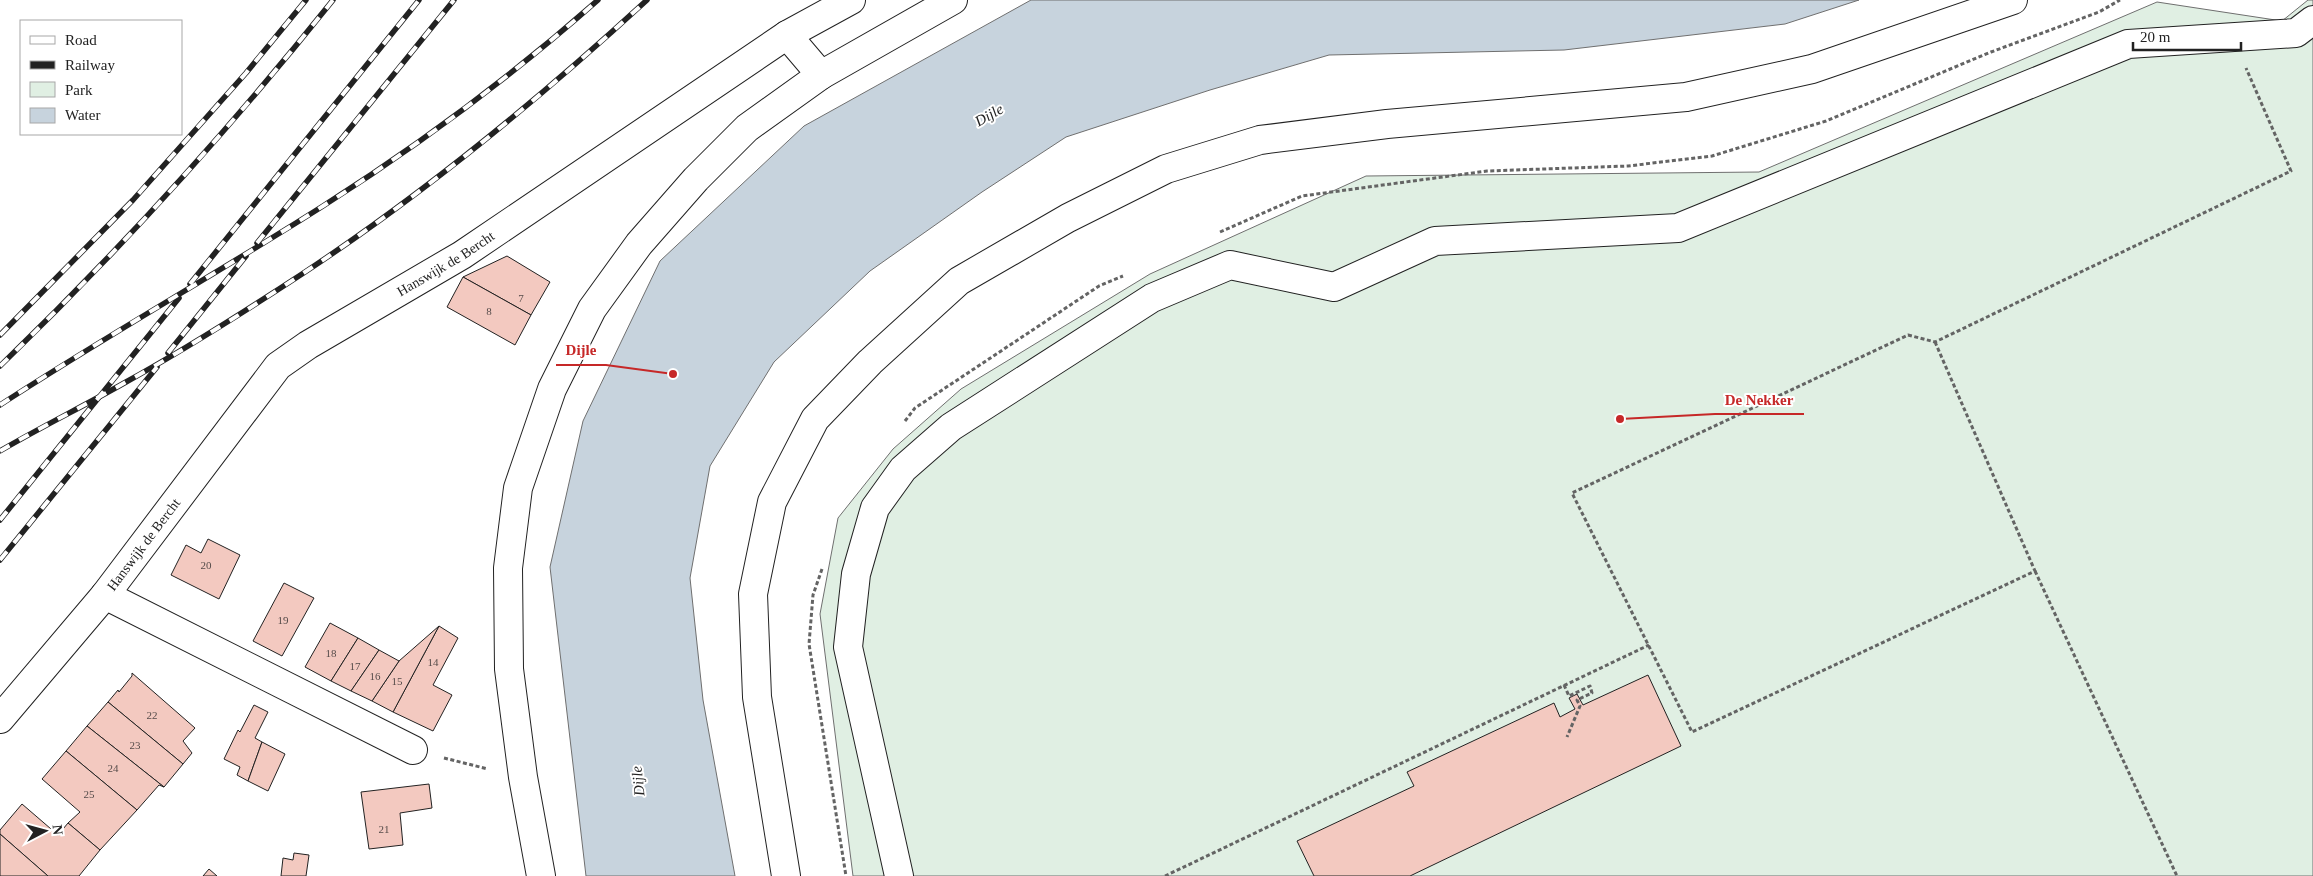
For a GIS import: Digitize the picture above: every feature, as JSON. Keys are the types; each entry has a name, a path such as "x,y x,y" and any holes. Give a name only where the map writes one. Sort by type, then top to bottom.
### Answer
{"street":[{"name":"Hanswijk de Bercht","path":"0,719 105,595 278,366 308,344 462,255 787,35 851,0"},
{"path":"541,876 523,777 509,670 508,568 518,488 552,389 592,309 639,244 696,178 747,128 820,75 953,0"},
{"path":"786,876 757,697 753,594 772,502 815,420 870,362 959,281 1068,218 1166,169 1260,140 1387,124 1686,97 1812,69 2013,0"},
{"path":"899,876 848,648 856,574 875,508 903,469 951,427 1152,298 1230,265 1334,286 1435,241 1678,228 2128,44 2296,34 2313,20"},
{"path":"787,35 820,75"},
{"name":"Hanswijk de Bercht","path":"105,595 413,750"}],"path":[{"path":"2035,571 1692,732 1572,493 1908,335 1935,342 2290,171 2233,37"},
{"path":"1935,342 2035,571 2177,876"},
{"path":"1164,876 1649,645"},
{"path":"1564,685 1569,696 1590,686 1592,693 1577,700 1580,706 1567,737"},
{"path":"413,750 523,777"}],"green space":[{"path":"2308,0 2313,0 2313,876 853,876 820,614 838,518 893,449 961,389 1150,274 1366,176 1759,172 2157,2 2282,21"}],"water":[{"path":"1031,0 1859,0 1785,24 1564,50 1329,55 1210,90 1066,137 982,192 870,271 774,362 710,466 690,578 703,700 735,876 586,876 550,567 583,421 660,261 804,126"}],"building":[{"path":"507,256 550,282 531,315 463,277"},
{"path":"463,277 531,315 515,345 447,307"},
{"path":"208,539 240,555 219,599 171,575 186,545 201,553"},
{"path":"284,583 314,598 282,656 253,641"},
{"path":"330,623 358,638 331,681 305,667"},
{"path":"439,626 458,638 433,685 452,695 433,731 393,712"},
{"path":"439,626 393,712 372,701 399,661"},
{"path":"358,638 379,650 351,691 331,681"},
{"path":"379,650 399,661 372,701 351,691"},
{"path":"132,673 195,728 183,741 192,753 183,764 108,702 118,690 119,692 132,676"},
{"path":"1648,675 1681,746 1410,876 1314,876 1297,841 1414,786 1407,772 1554,703 1560,717 1575,709 1569,698 1577,694 1583,705"},
{"path":"108,702 183,764 164,787 87,726"},
{"path":"254,705 268,712 255,738 262,742 248,781 237,775 240,767 224,759 238,730 240,732"},
{"path":"87,726 164,787 159,785 137,810 66,751"},
{"path":"262,742 285,754 268,791 248,781"},
{"path":"66,751 137,810 100,850 68,823 80,812 42,779"},
{"path":"429,784 432,808 400,813 403,845 369,849 361,792"},
{"path":"22,804 58,835 68,823 100,850 79,876 48,876 0,834 0,830"},
{"path":"0,834 48,876 0,876"},
{"path":"294,853 309,855 306,876 281,876 283,858 293,860"},
{"path":"209,869 217,876 203,876"}],"railway":[{"path":"0,335 133,200 246,73 306,0"},
{"path":"0,366 88,278 214,142 333,0"},
{"path":"190,284 419,0"},
{"path":"257,243 454,0"},
{"path":"0,405 359,183 464,109 532,56 598,0"},
{"path":"0,451 193,343 348,243 480,144 564,74 647,0"},
{"path":"168,353 246,256"},
{"path":"0,520 179,298"},
{"path":"0,560 157,367"}],"place":[{"name":"Dijle","path":"673,374"},
{"name":"De Nekker","path":"1620,419"}]}
